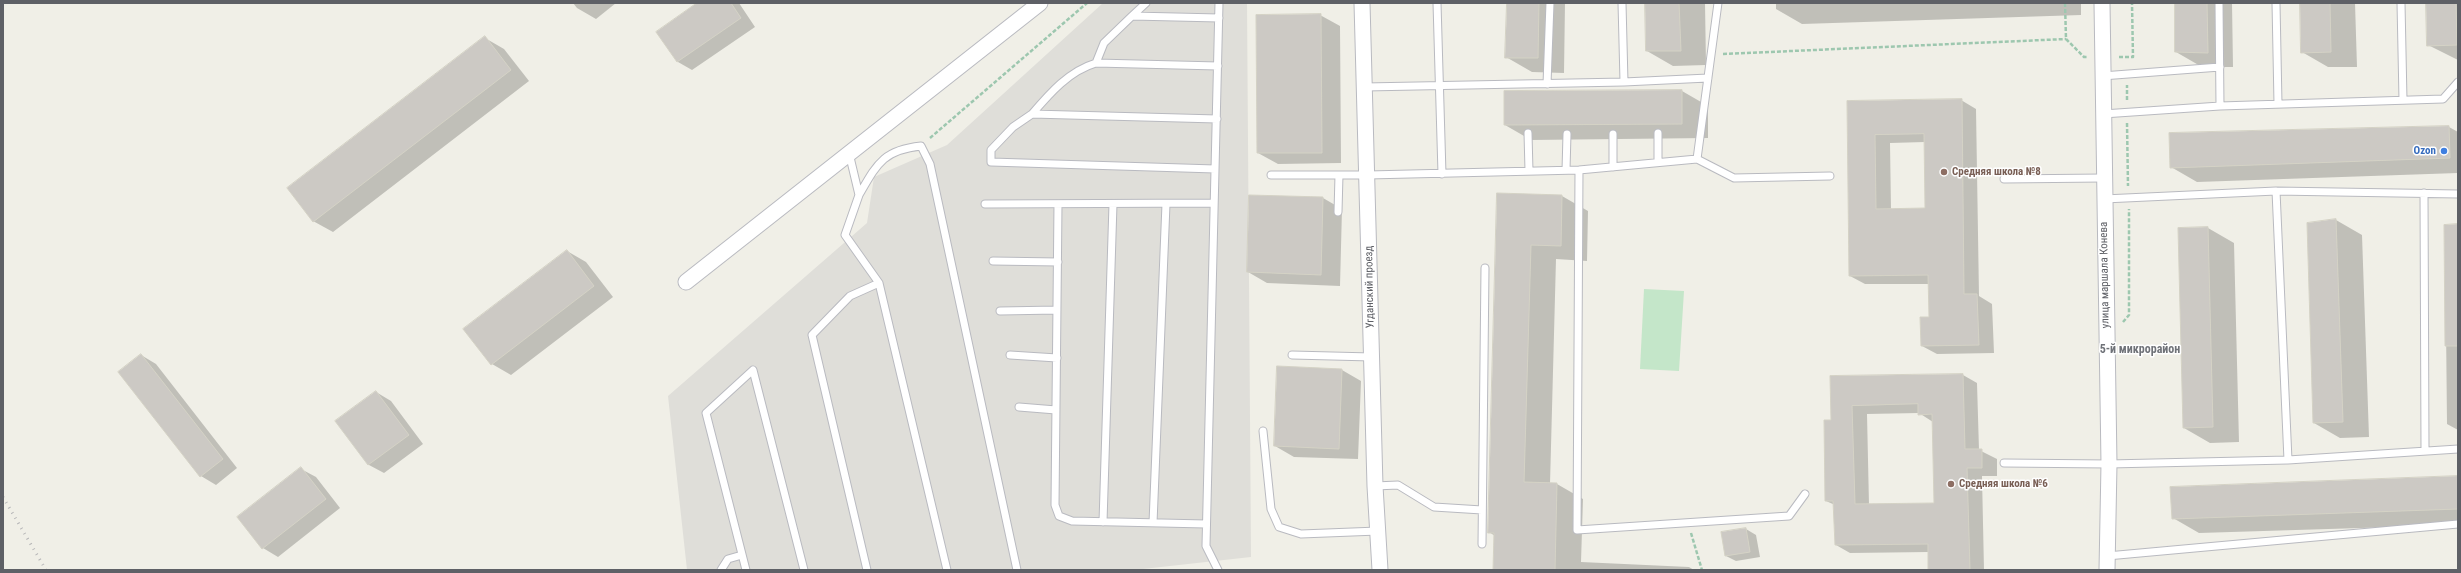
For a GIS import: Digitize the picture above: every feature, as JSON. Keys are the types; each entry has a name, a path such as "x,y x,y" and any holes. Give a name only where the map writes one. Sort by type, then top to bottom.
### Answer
{"street":[{"path":"686,282 1040,3"},
{"name":"Угданский проезд","path":"1362,3 1368,175 1375,486 1380,570"},
{"name":"улица маршала Конева","path":"2102,3 2103,199 2109,464 2107,563"}],"lane":[{"path":"1096,63 1104,43 1146,3"},
{"path":"1218,570 1206,546 1206,524 1219,3"},
{"path":"1437,3 1442,174"},
{"path":"1547,84 1550,3"},
{"path":"1622,3 1624,82"},
{"path":"1696,159 1718,3"},
{"path":"2218,3 2220,106"},
{"path":"2276,3 2278,104"},
{"path":"2401,3 2403,100"},
{"path":"1132,16 1219,18"},
{"path":"1215,169 991,162 992,150 1013,127 1032,114 1050,94 1080,68 1096,63 1218,66"},
{"path":"2102,76 2220,67"},
{"path":"1365,87 1624,82 1708,78"},
{"path":"2103,114 2220,106 2443,99 2458,82"},
{"path":"1032,114 1217,119"},
{"path":"1528,133 1529,172"},
{"path":"1658,133 1658,162"},
{"path":"1566,170 1567,134"},
{"path":"1613,134 1613,167"},
{"path":"947,570 879,283 846,235 860,194 876,165 900,148 920,146 930,164 1017,570"},
{"path":"849,153 860,194"},
{"path":"1271,175 1339,176 1529,172 1579,170 1696,159 1734,178 1830,176"},
{"path":"1579,170 1577,530 1788,516 1805,494"},
{"path":"1338,212 1339,176"},
{"path":"2004,179 2103,178"},
{"path":"2276,191 2288,460"},
{"path":"2103,199 2276,191 2458,194"},
{"path":"2424,194 2425,451"},
{"path":"986,204 1214,203"},
{"path":"1058,204 1055,505 1059,516 1072,521 1206,524"},
{"path":"1103,522 1113,204"},
{"path":"1153,523 1166,204"},
{"path":"993,261 1058,262"},
{"path":"1482,544 1485,268"},
{"path":"867,570 812,335 850,296 879,283"},
{"path":"1000,311 1057,310"},
{"path":"1010,355 1057,358"},
{"path":"1292,355 1372,357"},
{"path":"746,570 706,413 753,370 804,570"},
{"path":"1020,407 1056,410"},
{"path":"1263,431 1271,509 1279,528 1301,534 1378,530"},
{"path":"2004,463 2109,464 2288,460 2458,449"},
{"path":"1375,486 1398,485 1434,507 1482,510"},
{"path":"2107,563 2458,524"},
{"path":"721,570 728,559 742,555"}],"path":[{"path":"920,146 1087,3"},
{"path":"2132,3 2133,57"},
{"path":"1710,55 2066,39"},
{"path":"2120,326 2129,315 2127,57"},
{"path":"1688,523 1702,570"}],"shaded area":[{"path":"1103,3 1247,3 1251,557 1134,570 687,570 668,396 867,223 874,177 947,145"}],"green space":[{"path":"1644,289 1684,291 1679,371 1640,369"}],"building":[{"path":"697,3 731,3 741,18 677,62 656,32"},
{"path":"1507,3 1539,3 1538,58 1505,58"},
{"path":"1645,3 1679,3 1681,51 1646,51"},
{"path":"2175,3 2207,3 2208,53 2175,52"},
{"path":"2300,3 2330,3 2331,52 2301,53"},
{"path":"2426,3 2456,3 2457,45 2427,46"},
{"path":"1321,14 1322,153 1257,153 1256,15"},
{"path":"485,36 511,70 313,222 287,188"},
{"path":"1682,90 1682,124 1504,125 1504,91"},
{"name":"Средняя школа №8","path":"1962,99 1964,294 1977,294 1979,345 1921,346 1920,317 1929,317 1928,275 1849,276 1847,101","holes":["1924,134 1925,208 1876,209 1875,135"]},
{"path":"2449,126 2450,158 2170,168 2169,133"},
{"path":"1497,193 1562,195 1561,246 1531,245 1524,482 1557,483 1555,570 1493,570 1494,533 1488,533"},
{"path":"1249,195 1323,197 1321,275 1247,272"},
{"path":"2336,219 2343,422 2313,423 2307,223"},
{"path":"2458,224 2458,346 2445,346 2444,225"},
{"path":"2208,227 2213,427 2183,428 2178,228"},
{"path":"567,250 594,286 491,365 463,329"},
{"path":"141,354 223,459 200,477 118,372"},
{"path":"1277,366 1342,369 1339,449 1274,446"},
{"name":"Средняя школа №6","path":"1963,374 1965,449 1982,449 1982,468 1967,468 1970,570 1928,570 1928,544 1835,545 1833,501 1825,501 1824,420 1831,420 1830,376","holes":["1918,404 1918,415 1932,414 1934,503 1855,504 1852,406"]},
{"path":"376,391 409,435 368,465 335,421"},
{"path":"301,467 326,499 262,549 237,517"},
{"path":"2458,476 2458,509 2172,519 2170,487"},
{"path":"1746,528 1750,552 1725,556 1721,532"}],"railway":[{"path":"3,497 46,570"}],"place":[{"name":"Ozon","path":"2444,151"},
{"name":"Средняя школа №8","path":"1944,172"},
{"name":"Средняя школа №6","path":"1951,484"}],"district":[{"name":"5-й микрорайон","path":"2140,350"}]}
